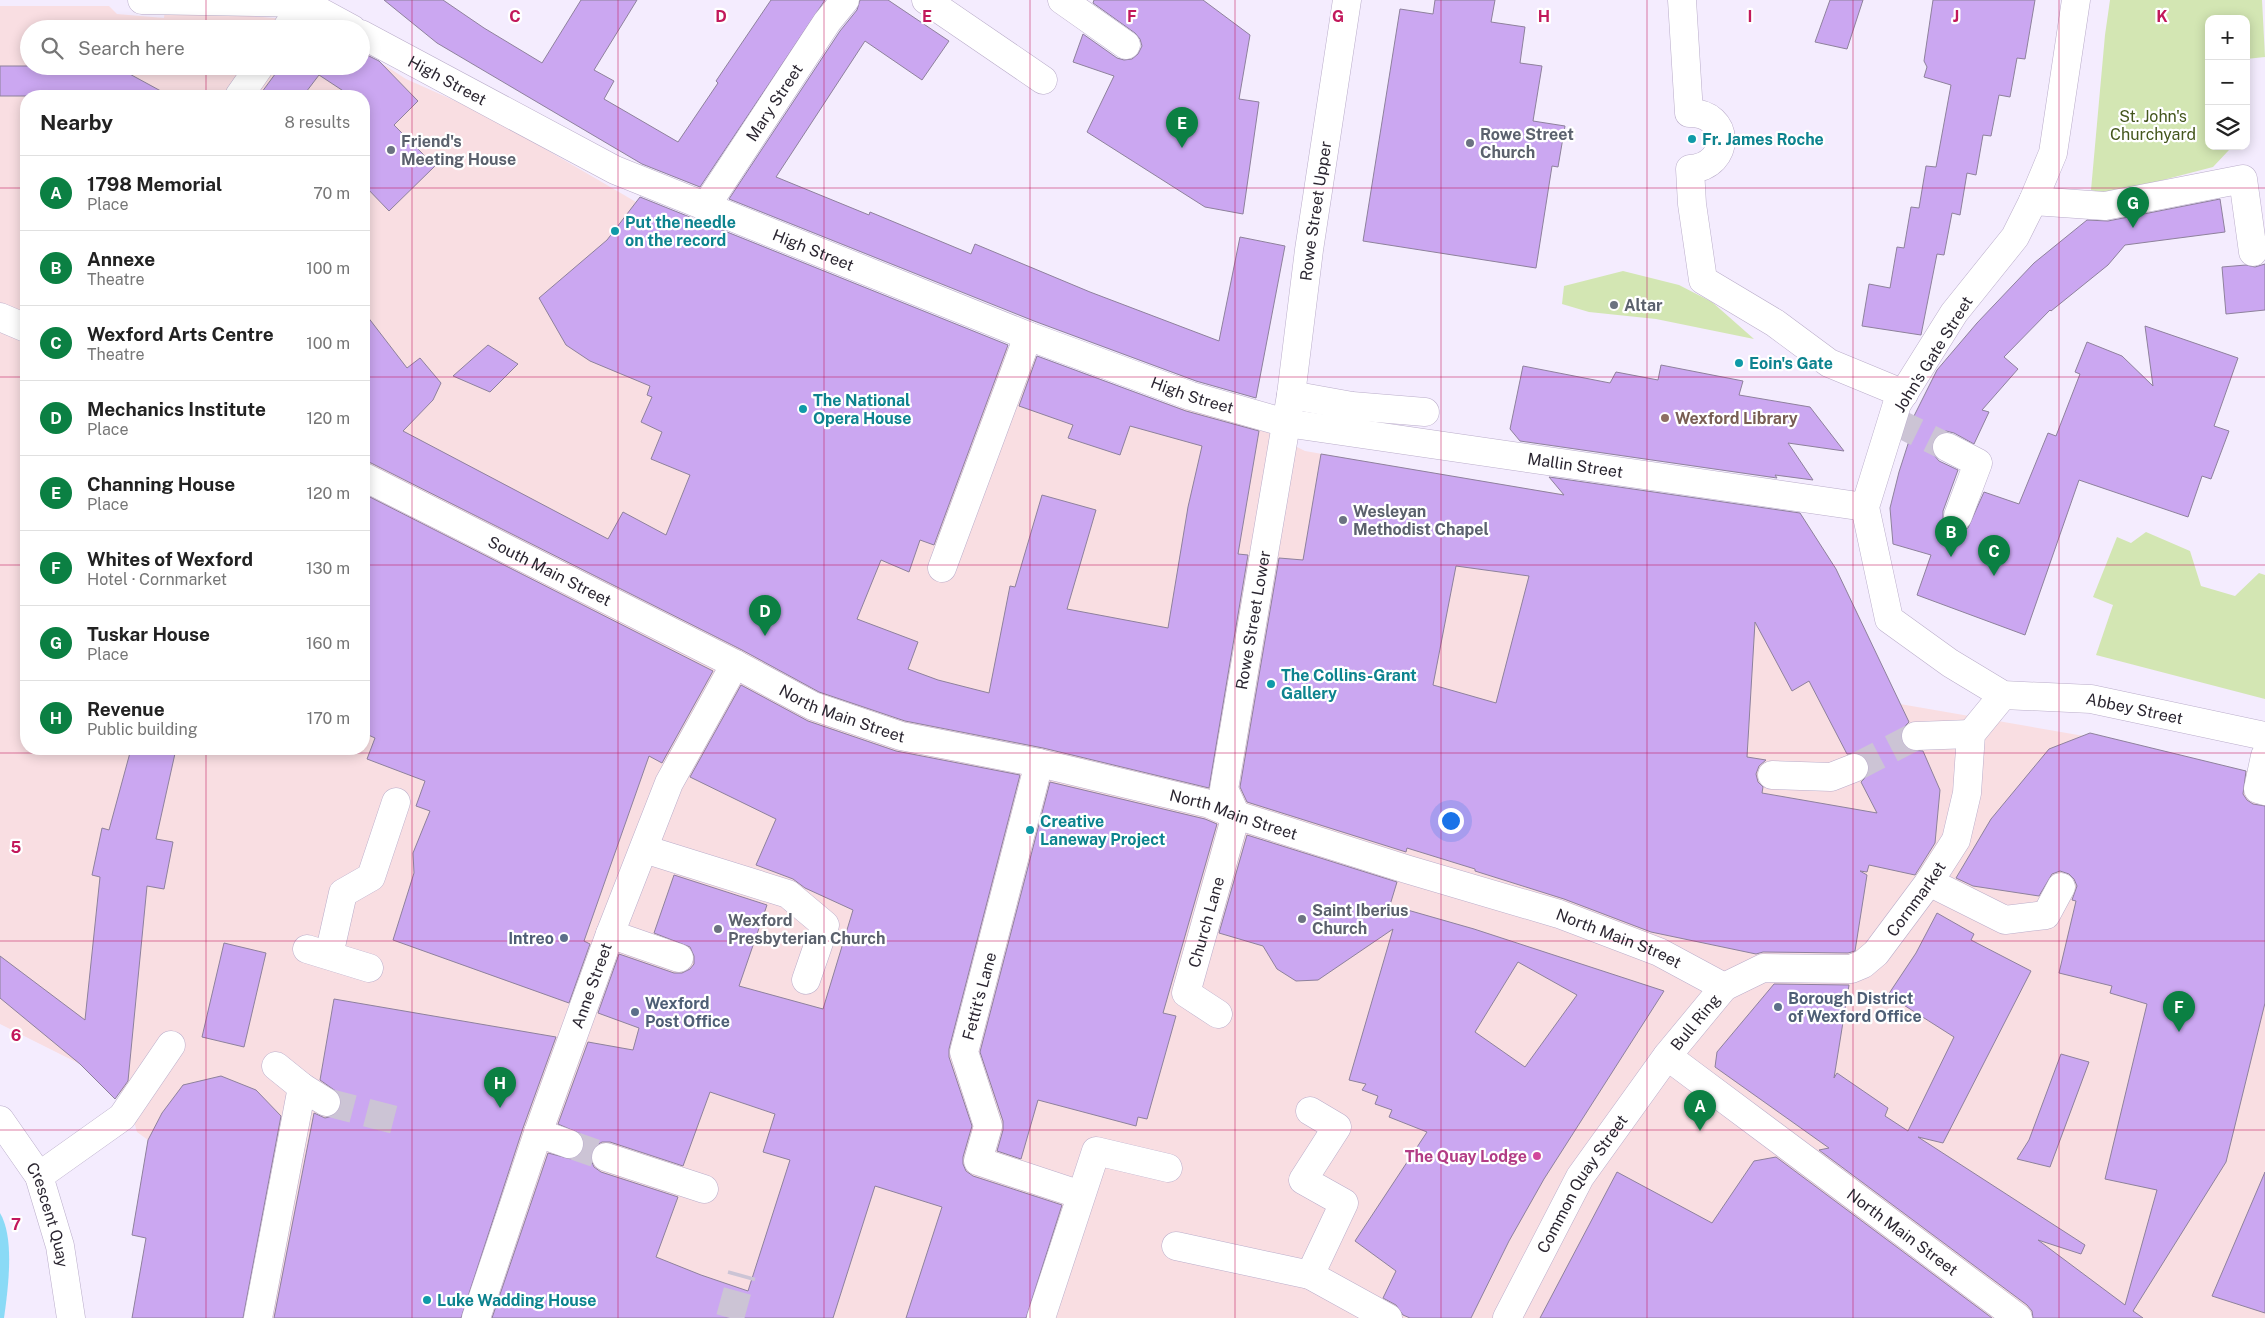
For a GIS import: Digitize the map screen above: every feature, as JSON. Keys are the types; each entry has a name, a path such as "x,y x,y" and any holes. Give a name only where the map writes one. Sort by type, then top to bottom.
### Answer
{"street":[{"path":"142,0 304,3 335,20"},
{"name":"Mary Street","path":"706,206 827,22 844,0"},
{"path":"926,0 1043,80"},
{"path":"1062,0 1126,45"},
{"name":"Rowe Street Upper","path":"1286,422 1309,250 1348,0"},
{"path":"1682,0 1694,113 1715,122 1720,130 1722,140 1716,158 1700,168 1690,169 1692,204 1703,280 1775,324 1829,363 1904,394"},
{"name":"John's Gate Street","path":"2002,695 1950,664 1889,619 1865,507 1897,404 1954,313 2015,236 2033,201 2053,153 2076,0"},
{"path":"292,20 304,3"},
{"name":"High Street","path":"370,39 615,170 1028,336 1191,396 1286,422"},
{"path":"243,90 254,75"},
{"path":"2033,201 2105,206 2243,179 2253,252"},
{"path":"0,316 20,325"},
{"path":"942,568 1028,336"},
{"path":"1291,395 1352,406 1425,412"},
{"name":"Mallin Street","path":"1286,422 1865,507"},
{"name":"Rowe Street Lower","path":"1236,815 1224,789 1286,422"},
{"path":"1947,447 1978,463 1958,516"},
{"name":"South Main Street","path":"370,480 735,664"},
{"name":"North Main Street","path":"735,664 813,706 893,733 1039,763 1210,804 1236,815 1406,869 1559,914 1659,952 1724,987"},
{"name":"Anne Street","path":"476,1318 538,1133 575,1047 610,934 669,783 735,664"},
{"path":"1916,736 1971,734 2002,695"},
{"name":"Abbey Street","path":"2002,695 2091,699 2265,736"},
{"name":"Cornmarket","path":"1724,987 1763,968 1850,969 1862,964 1876,952 1929,882 1956,840 1967,792 1971,734"},
{"path":"2265,756 2258,789 2265,791"},
{"name":"Fettit's Lane","path":"1039,763 964,1052 988,1126 978,1161 1072,1192"},
{"path":"1772,775 1830,776 1854,768"},
{"path":"369,968 318,952 343,893 371,877 396,802"},
{"name":"Church Lane","path":"1218,1014 1186,994 1236,815"},
{"path":"644,850 788,894 825,925 806,980"},
{"path":"1929,882 2005,920 2046,915 2061,887"},
{"path":"610,934 679,958"},
{"name":"Bull Ring","path":"1667,1056 1724,987"},
{"path":"39,1176 122,1117 171,1045"},
{"name":"North Main Street","path":"1667,1056 2018,1318"},
{"name":"Common Quay Street","path":"1507,1318 1580,1178 1667,1056"},
{"path":"276,1066 302,1087 326,1102"},
{"path":"258,1318 302,1087"},
{"path":"1310,1111 1337,1127 1304,1180 1344,1203 1310,1275"},
{"name":"Crescent Quay","path":"0,1120 39,1176 60,1246 71,1318"},
{"path":"538,1133 569,1144"},
{"path":"1041,1318 1096,1151 1168,1168"},
{"path":"606,1157 704,1189"},
{"path":"1176,1246 1310,1275 1388,1318"}],"shaded area":[{"path":"0,6 109,6 117,14 164,18 165,8 294,20 20,20 20,75 370,75 370,56 406,79 487,115 636,202 982,339 1177,407 1259,428 1305,451 1496,484 1811,531 1836,569 1900,704 2084,736 2265,775 2265,1318 132,1318 146,1238 132,1235 148,1140 137,1132 126,1093 107,1091 80,1064 0,1024"}],"green space":[{"name":"St. John's Churchyard","path":"2110,0 2262,0 2265,57 2250,59 2250,15 2205,15 2205,150 2229,150 2213,167 2109,194 2091,190"},
{"path":"1623,271 1679,285 1712,302 1754,339 1656,319 1589,312 1562,304 1564,286"},
{"path":"2146,532 2190,551 2201,586 2235,596 2259,573 2265,575 2265,699 2096,655 2113,605 2093,597 2117,537 2131,543"}],"water":[{"path":"0,1213 8,1236 9,1250 4,1318 0,1318"}],"building":[{"path":"384,0 443,0 484,28 542,63 581,0 637,0 594,70 614,81 604,99 678,142 718,83 716,81 771,0 825,0 700,187 642,164 437,43"},
{"path":"860,0 888,0 949,41 922,80 865,41 776,177 869,215 870,212 971,254 975,244 1090,292 1219,341 1240,237 1285,246 1256,398 1196,381 1034,321 729,199 840,31 857,10"},
{"path":"1094,0 1203,0 1250,35 1239,99 1259,102 1243,214 1205,207 1087,132 1114,76 1073,62 1083,34 1117,58 1124,60 1132,59 1138,54 1142,46 1140,39 1135,33 1093,3"},
{"name":"Rowe Street Church","path":"1435,0 1495,0 1491,22 1525,27 1520,63 1542,66 1533,121 1565,126 1558,167 1552,166 1536,268 1363,241 1400,9 1433,14"},
{"path":"1830,0 1863,0 1847,49 1815,42"},
{"path":"1933,0 2035,0 2025,59 2017,58 2010,97 1999,95 1991,136 1983,135 1976,175 1967,173 1960,215 1952,213 1944,255 1937,254 1921,335 1862,326 1869,284 1890,288 1897,247 1904,248 1911,207 1919,208 1926,166 1936,167 1951,85 1924,77 1927,67 1924,61"},
{"name":"Friend's Meeting House","path":"370,56 379,61 418,101 394,125 435,166 389,211 370,191 370,90 342,90 319,75 370,75"},
{"path":"0,66 20,66 20,75 132,75 159,90 20,90 20,96 0,96"},
{"name":"Friend's Meeting House","path":"274,75 319,75 308,90 263,90"},
{"path":"640,197 1008,345 934,545 920,540 909,572 881,560 857,619 918,642 908,669 938,680 989,693 1010,586 1015,587 1042,495 1096,510 1067,609 1168,628 1188,507 1202,446 1130,426 1120,455 1068,438 1073,425 1019,406 1037,356 1186,411 1259,431 1238,554 1248,555 1209,788 1043,748 905,721 819,692 742,650 370,463 370,320 407,368 420,358 441,383 433,400 403,431 608,539 623,512 666,535 690,475 651,459 662,432 641,422 652,397 647,395 650,386 590,361 566,345 539,298 607,240"},
{"path":"2220,199 2225,232 2125,245 2108,265 2050,310 2004,357 2018,369 1982,410 1989,412 1974,444 1954,433 1946,431 1938,434 1933,440 1931,447 1939,461 1958,470 1943,511 1946,525 1952,530 1960,531 1968,528 1984,492 2019,504 2048,433 2056,436 2080,374 2075,372 2087,342 2122,356 2153,386 2145,326 2238,358 2214,426 2229,431 2211,479 2202,476 2188,517 2079,480 2025,635 1917,595 1931,555 1893,544 1890,508 1916,419 1913,418 1937,370 1977,323 2034,263 2087,220 2108,221"},
{"path":"2265,264 2265,310 2226,314 2222,267 2246,265 2255,267"},
{"path":"488,345 518,364 490,392 453,376"},
{"name":"Wexford Library","path":"1661,365 1743,381 1739,395 1810,407 1844,451 1788,443 1813,480 1775,475 1777,478 1520,441 1510,429 1523,366 1610,383 1616,372 1658,380"},
{"path":"1321,454 1564,495 1549,477 1800,513 1836,569 1909,722 1902,729 1900,737 1903,744 1909,750 1923,751 1940,790 1935,843 1915,875 1869,865 1867,872 1860,871 1867,875 1855,951 1848,953 1763,952 1756,954 1651,932 1564,899 1475,871 1475,869 1407,848 1406,852 1247,802 1240,787 1279,558 1303,560","holes":["1456,566 1529,576 1496,703 1433,685","1755,622 1792,691 1809,681 1847,754 1857,753 1868,762 1869,771 1861,782 1877,813 1762,793 1763,787 1758,782 1756,774 1759,766 1766,760 1747,757"]},
{"path":"370,497 713,671 662,763 649,756 584,941 590,944 569,1003 393,940 414,873 413,853 430,811 416,806 425,781 367,759 375,738 370,736"},
{"path":"741,685 808,721 896,751 1020,775 949,1049 949,1057 972,1126 963,1157 966,1171 973,1176 1062,1205 1026,1318 906,1318 942,1207 875,1186 833,1318 492,1318 548,1153 571,1159 579,1156 584,1149 584,1141 581,1134 558,1124 588,1042 633,1050 639,1028 598,1013 619,954 674,973 682,973 690,969 694,964 694,956 690,947 654,933 674,875 767,905 739,986 823,1009 853,910 805,888 793,879 756,865 776,819 690,777","holes":["710,1092 775,1114 763,1152 790,1160 748,1291 656,1257 678,1197 601,1172 594,1167 591,1160 591,1153 595,1146 602,1142 610,1142 683,1166"]},
{"path":"2090,733 2246,771 2243,794 2253,804 2265,806 2265,1003 2226,1162 2133,1311 2143,1318 2033,1318 2032,1311 2027,1305 1819,1150 1829,1148 1715,1067 1717,1052 1774,984 1849,985 1834,1078 1837,1073 1888,1108 1885,1116 1908,1131 1954,1037 1888,995 1916,953 1937,913 1974,934 1971,940 2031,971 1943,1143 1918,1137 2085,1245 2081,1254 2038,1240 2125,1305 2157,1190 2105,1179 2147,1004 2110,993 2112,986 2059,973 2076,901 2072,900 2077,886 2069,874 2060,871 2052,874 2039,896 1973,886 1956,878 1991,819 2049,749"},
{"path":"129,755 175,755 156,839 173,842 164,889 147,886 128,1081 115,1099 80,1064 0,998 0,956 85,1020 100,877 92,875 102,828 109,830"},
{"path":"1050,782 1205,819 1217,824 1163,1013 1176,1016 1147,1119 1138,1117 1136,1126 1038,1100 1021,1159 997,1151 1003,1130 1003,1121 980,1052"},
{"path":"1247,835 1397,882 1390,905 1474,929 1664,991 1544,1179 1509,1241 1471,1318 1410,1318 1403,1315 1396,1305 1383,1298 1396,1271 1355,1241 1427,1132 1389,1117 1392,1110 1375,1104 1378,1096 1362,1090 1366,1084 1349,1080 1393,929 1318,980 1296,981 1277,969 1263,946 1219,933","holes":["1518,962 1577,995 1525,1067 1475,1032"]},
{"path":"224,943 266,953 244,1047 202,1037"},
{"path":"334,999 556,1037 523,1128 461,1318 274,1318 314,1113 325,1118 333,1116 339,1111 342,1103 340,1094 320,1080"},
{"path":"2061,1054 2089,1062 2050,1167 2017,1159 2029,1140"},
{"path":"221,1076 256,1090 281,1116 243,1318 132,1318 146,1238 132,1235 148,1140 162,1113 183,1085"},
{"path":"1776,1157 1992,1318 1540,1318 1617,1172 1712,1223 1754,1161"},
{"path":"2265,1172 2265,1313 2212,1296"}],"tunnel":[{"path":"1892,420 1947,447"},
{"path":"1854,768 1916,736"},
{"path":"326,1102 395,1120"},
{"path":"569,1144 606,1157"},
{"path":"730,1318 742,1274"}],"place":[{"name":"Fr. James Roche","path":"1692,139"},
{"name":"Rowe Street Church","path":"1470,143"},
{"name":"Channing House","path":"1182,148"},
{"name":"Friend's Meeting House","path":"391,150"},
{"name":"Tuskar House","path":"2133,228"},
{"name":"Put the needle on the record","path":"615,231"},
{"name":"Altar","path":"1614,305"},
{"name":"Eoin's Gate","path":"1739,363"},
{"name":"The National Opera House","path":"803,409"},
{"name":"Wexford Library","path":"1665,418"},
{"name":"Wesleyan Methodist Chapel","path":"1343,520"},
{"name":"Annexe","path":"1951,557"},
{"name":"Wexford Arts Centre","path":"1994,576"},
{"name":"Mechanics Institute","path":"765,636"},
{"name":"The Collins-Grant Gallery","path":"1271,684"},
{"name":"Creative Laneway Project","path":"1030,830"},
{"name":"Saint Iberius Church","path":"1302,919"},
{"name":"Wexford Presbyterian Church","path":"718,929"},
{"name":"Intreo","path":"564,938"},
{"name":"Borough District of Wexford Office","path":"1778,1007"},
{"name":"Wexford Post Office","path":"635,1012"},
{"name":"Whites of Wexford","path":"2179,1032"},
{"name":"Revenue","path":"500,1108"},
{"name":"1798 Memorial","path":"1700,1131"},
{"name":"The Quay Lodge","path":"1537,1156"},
{"name":"Luke Wadding House","path":"427,1300"}]}
